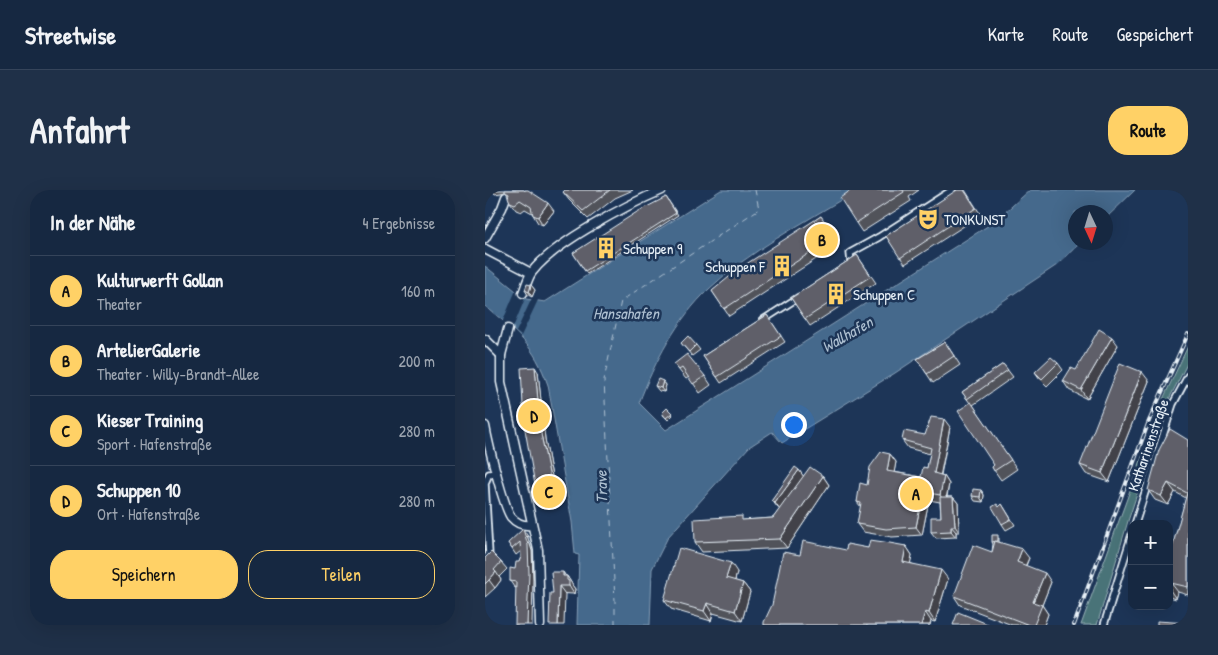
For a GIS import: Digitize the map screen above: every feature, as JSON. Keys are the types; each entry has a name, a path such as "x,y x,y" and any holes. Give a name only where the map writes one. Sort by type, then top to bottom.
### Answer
{"main road":[{"path":"523,293 531,273 542,261 579,235 651,192 662,190"},
{"path":"486,237 488,223 502,208 503,196"},
{"path":"485,249 531,273"},
{"path":"508,328 501,355 501,382 540,566 540,625"},
{"path":"485,339 501,355"},
{"path":"485,426 497,473 511,516 523,525 532,525"}],"street":[{"path":"845,267 853,262 850,253 879,237 951,190"},
{"path":"754,327 808,292"},
{"name":"Katharinenstraße","path":"1136,520 1173,404 1188,376"},
{"path":"485,560 489,554 485,483 489,474 497,473"},
{"path":"1104,625 1128,547"}],"green space":[{"path":"1188,346 1188,362 1168,401 1128,520 1097,625 1081,625 1164,397"}],"water":[{"path":"721,190 859,190 758,250 725,275 697,301 659,357 639,403 666,430 994,222 1030,190 1135,190 1113,211 1113,205 1068,205 1068,250 1073,250 1057,265 895,373 782,443 772,432 749,447 668,537 652,569 650,625 577,625 579,555 575,554 572,522 548,385 537,359 523,340 485,306 485,266 526,299 545,302"}],"pier":[{"path":"516,290 526,296 512,330 502,323"},
{"path":"532,298 538,300 521,336 516,332"}],"building":[{"path":"505,190 528,190 548,203 538,217 533,215 531,207 520,200 515,204 510,202 509,194"},
{"path":"565,190 610,190 583,211 563,192"},
{"path":"851,190 903,190 904,192 856,223 840,198"},
{"path":"957,190 964,190 976,208 900,258 886,236"},
{"path":"666,197 676,213 585,271 573,253 637,212"},
{"name":"Schuppen F","path":"821,216 834,237 724,309 712,291 740,268"},
{"name":"Schuppen C","path":"857,255 871,276 805,319 791,298"},
{"path":"527,284 531,285 529,292 525,290"},
{"path":"767,315 781,336 717,377 703,356"},
{"path":"1099,329 1112,337 1081,390 1063,381 1071,368 1076,370"},
{"path":"688,336 696,345 689,352 681,343"},
{"path":"945,342 954,356 927,374 917,359"},
{"path":"687,354 705,376 693,384 682,368 679,370 674,364"},
{"path":"1051,357 1058,363 1042,379 1035,372"},
{"path":"1120,363 1142,372 1102,473 1080,465"},
{"path":"1003,364 1008,370 967,399 962,392"},
{"path":"535,367 541,434 553,493 537,496 524,424 521,368"},
{"path":"658,379 663,381 661,388 655,386"},
{"path":"971,402 1011,460 994,471 992,467 994,465 958,411"},
{"path":"667,408 672,413 666,418 662,413"},
{"path":"931,417 944,419 934,473 944,476 940,495 923,492 916,527 886,529 857,524 861,503 857,502 860,483 867,485 870,467 881,452 890,454 887,471 921,477 923,467 927,468 931,448 902,440 904,431 925,435"},
{"path":"1170,429 1188,440 1188,587 1173,583 1173,544 1187,493 1168,483 1161,496 1148,490 1159,450"},
{"path":"795,467 799,470 775,503 772,500"},
{"path":"810,467 823,476 780,539 695,542 694,519 742,516 742,520 773,518"},
{"path":"973,489 981,490 980,497 972,496"},
{"path":"940,497 953,497 955,526 951,526 951,531 931,532 931,517 941,517"},
{"path":"997,504 999,507 1002,504 1011,519 1002,524 992,507"},
{"path":"523,529 528,545 527,625 515,625 516,582 510,581 510,568 515,569 516,562 519,562 521,557 520,542 512,549 508,543"},
{"path":"992,535 998,535 998,541 992,542"},
{"path":"870,540 906,546 903,562 941,570 929,613 925,612 921,625 764,625 772,605 783,552 800,555 803,541 846,550 847,544 868,548"},
{"path":"995,541 1022,549 1017,562 1045,573 1033,602 1042,605 1034,625 1029,625 954,596 973,545 992,552"},
{"path":"679,548 731,563 726,578 743,583 735,611 707,603 704,611 664,600"},
{"path":"491,552 501,562 494,570 496,572 485,584 485,558"},
{"path":"551,572 563,572 563,576 567,576 569,581 569,586 559,586 558,625 549,625 550,593 553,593"},
{"path":"958,612 990,625 953,625"},
{"path":"1157,621 1188,623 1188,625 1157,625"}],"ferry route":[{"path":"615,625 604,380 621,301 759,209 755,190"}],"tunnel":[{"path":"501,195 502,190"}],"railway":[{"path":"1074,625 1149,421 1188,334"}],"place":[{"name":"TONKUNST","path":"928,219"},
{"name":"ArtelierGalerie","path":"822,240"},
{"name":"Schuppen 9","path":"606,248"},
{"name":"Schuppen F","path":"782,266"},
{"name":"Schuppen C","path":"836,294"},
{"name":"Schuppen 10","path":"534,416"},
{"name":"Kieser Training","path":"549,492"},
{"name":"Kulturwerft Gollan","path":"916,494"}],"water label":[{"name":"Hansahafen","path":"626,313"},
{"name":"Wallhafen","path":"847,334"},
{"name":"Trave","path":"601,487"}]}
